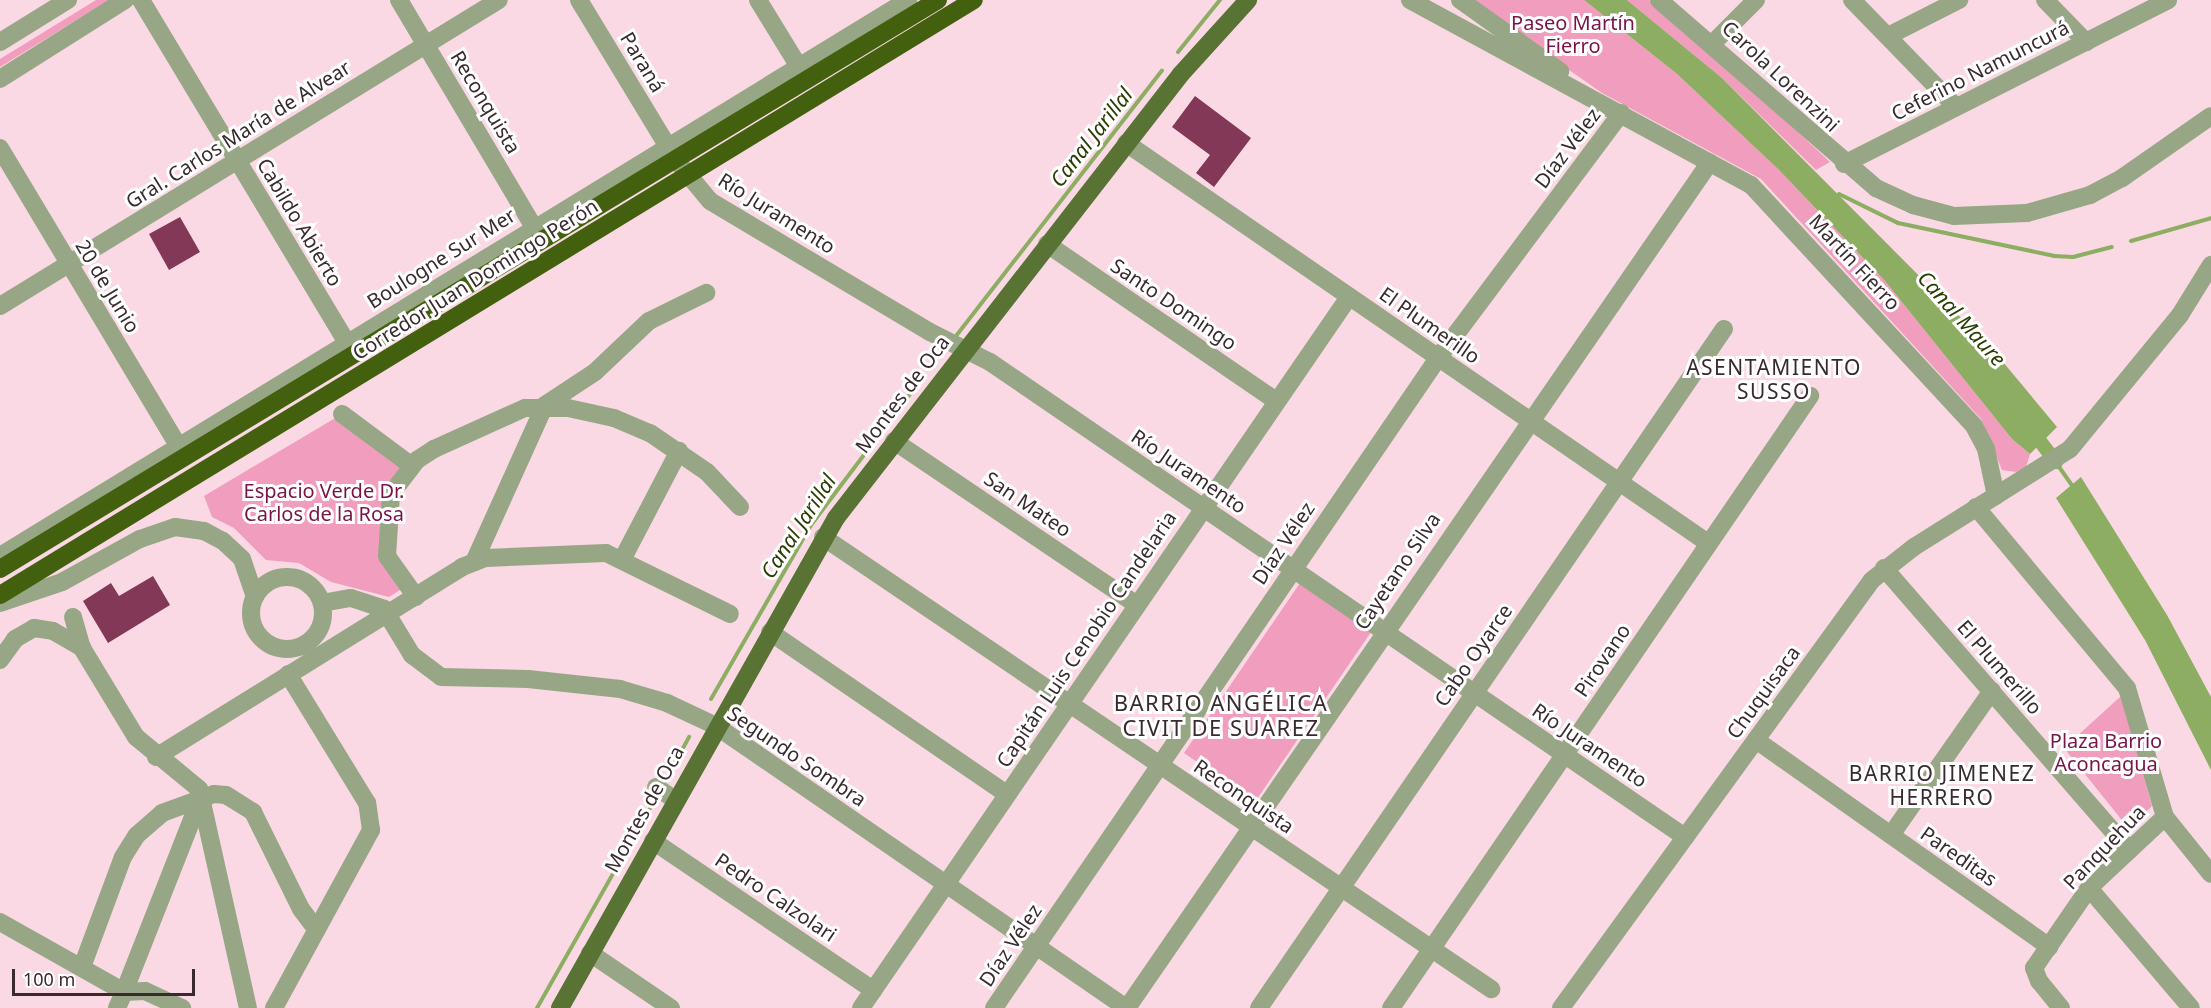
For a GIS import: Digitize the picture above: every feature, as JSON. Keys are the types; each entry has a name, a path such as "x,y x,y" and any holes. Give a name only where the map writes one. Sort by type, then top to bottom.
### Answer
{"highway":[{"name":"Corredor Juan Domingo Perón","path":"0,569 672,153 938,0"},
{"name":"Corredor Juan Domingo Perón","path":"0,595 974,0"}],"main road":[{"name":"Montes de Oca","path":"560,1008 653,841 664,792 716,726 823,537 963,350 1126,143 1248,0"}],"street":[{"path":"0,42 68,0"},
{"path":"0,79 125,0"},
{"name":"Cabildo Abierto","path":"141,0 346,343"},
{"name":"Reconquista","path":"399,0 534,227"},
{"name":"Gral. Carlos María de Alvear","path":"0,306 499,0"},
{"name":"Paraná","path":"579,0 672,153"},
{"path":"758,0 799,67"},
{"name":"Boulogne Sur Mer","path":"0,556 534,227 672,153 799,67 908,0"},
{"name":"Martín Fierro","path":"1410,0 1710,162 1766,199 1956,404 1982,439 1996,496"},
{"name":"Martín Fierro","path":"1460,0 1621,113"},
{"name":"Carola Lorenzini","path":"1659,0 1713,43 1844,164 1876,188 1912,205 1954,216 2027,213 2090,195 2122,178 2211,116"},
{"path":"1713,43 1756,0"},
{"path":"1852,0 1956,107"},
{"path":"1888,36 1959,0"},
{"path":"2045,0 2086,42"},
{"name":"Ceferino Namuncurá","path":"1844,164 2168,0"},
{"name":"Díaz Vélez","path":"994,1008 1292,568 1438,358 1621,113"},
{"name":"El Plumerillo","path":"1126,143 1708,543"},
{"name":"20 de Junio","path":"0,148 178,446"},
{"name":"Río Juramento","path":"672,153 687,175 710,201 963,350 990,362 1686,837"},
{"name":"Cayetano Silva","path":"1126,1008 1528,420 1710,162"},
{"name":"Santo Domingo","path":"1047,244 1276,401"},
{"name":"Chuquisaca","path":"1562,1008 1884,568 1976,507 2056,462 2161,339 2211,266"},
{"path":"416,597 387,556 391,494 412,466 434,449 485,425 545,405 595,372 649,321 706,293"},
{"name":"Capitán Luis Cenobio Candelaria","path":"861,1008 1203,507 1350,297"},
{"name":"Cabo Oyarce","path":"1259,1008 1724,329"},
{"name":"Pirovano","path":"1391,1008 1810,396"},
{"path":"545,405 614,417 679,451 740,507"},
{"path":"474,562 545,405"},
{"path":"342,414 412,466"},
{"name":"San Mateo","path":"894,441 1137,605"},
{"path":"623,558 679,451"},
{"path":"1976,507 2127,687 2165,817 2211,874"},
{"path":"0,603 62,582 140,539 175,527 204,531 224,541 242,559 255,597 255,629 272,646 283,649 306,644 315,637 324,615 322,603 309,584 286,576 264,585 255,597"},
{"name":"Reconquista","path":"823,537 1491,989"},
{"path":"156,757 474,562 549,553 623,558 730,614"},
{"name":"El Plumerillo","path":"1884,568 2129,850"},
{"path":"322,603 351,598 375,604 389,614"},
{"name":"Segundo Sombra","path":"389,614 412,655 441,677 528,679 620,689 667,703 716,726 1126,1008"},
{"path":"73,617 82,648 136,737 156,757 189,778 201,796 248,1008"},
{"path":"0,660 15,639 34,628 53,631 82,648"},
{"path":"770,632 1007,794"},
{"path":"274,1008 371,830 372,816 288,674"},
{"path":"1891,835 1992,691"},
{"name":"Pareditas","path":"1756,740 2049,947"},
{"path":"82,967 123,857 137,835 162,813 201,796 226,795 253,812 301,909 316,929"},
{"path":"121,1000 201,796"},
{"name":"Panquehua","path":"2061,1008 2039,981 2034,968 2089,888 2165,817"},
{"name":"Pedro Calzolari","path":"653,841 873,990"},
{"path":"2089,888 2191,1008"},
{"path":"0,922 82,967 121,1000"},
{"path":"590,953 671,1008"},
{"path":"121,1000 145,991 182,1008"}],"green space":[{"path":"96,0 109,0 0,67 0,59"},
{"name":"Paseo Martín Fierro","path":"1469,0 1584,0 1677,74 1779,170 1885,281 2012,439 2030,454 2026,467 2016,472 2002,470 1981,419 1761,179 1602,93"},
{"path":"1627,0 1649,0 1709,49 1830,162 1816,170 1722,78"},
{"name":"Espacio Verde Dr. Carlos de la Rosa","path":"342,414 412,466 402,477 387,556 408,585 389,597 331,582 299,563 266,560 234,528 212,517 204,496"},
{"path":"1300,583 1371,632 1255,802 1184,753"},
{"name":"Plaza Barrio Aconcagua","path":"2121,696 2152,806 2129,829 2064,748"}],"shaded area":[{"path":"1584,0 1627,0 1722,78 1993,350 2057,427 2030,454 2012,439 1885,281 1779,170 1677,74"},
{"path":"2081,477 2167,615 2211,697 2211,770 2145,640 2056,498"}],"building":[{"path":"1195,96 1251,138 1214,187 1196,173 1210,155 1172,127"},
{"path":"180,217 200,252 169,270 149,234"},
{"path":"153,576 170,605 108,643 83,601 111,583 119,596"}],"waterway":[{"path":"1178,52 1220,0"},
{"name":"Canal Jarillal","path":"956,336 1162,70"},
{"path":"1839,194 1898,223 2054,256 2073,257 2112,247"},
{"path":"2131,241 2211,218"},
{"name":"Canal Jarillal","path":"711,699 811,525 923,377"},
{"name":"Canal Maure","path":"2030,428 2056,462"},
{"name":"Canal Maure","path":"2057,464 2074,488"},
{"name":"Canal Jarillal","path":"662,787 689,737"},
{"name":"Canal Jarillal","path":"537,1008 657,796"}],"district":[{"name":"ASENTAMIENTO SUSSO","path":"1774,379"},
{"name":"BARRIO ANGÉLICA CIVIT DE SUAREZ","path":"1221,714"},
{"name":"BARRIO JIMENEZ HERRERO","path":"1942,785"}]}
